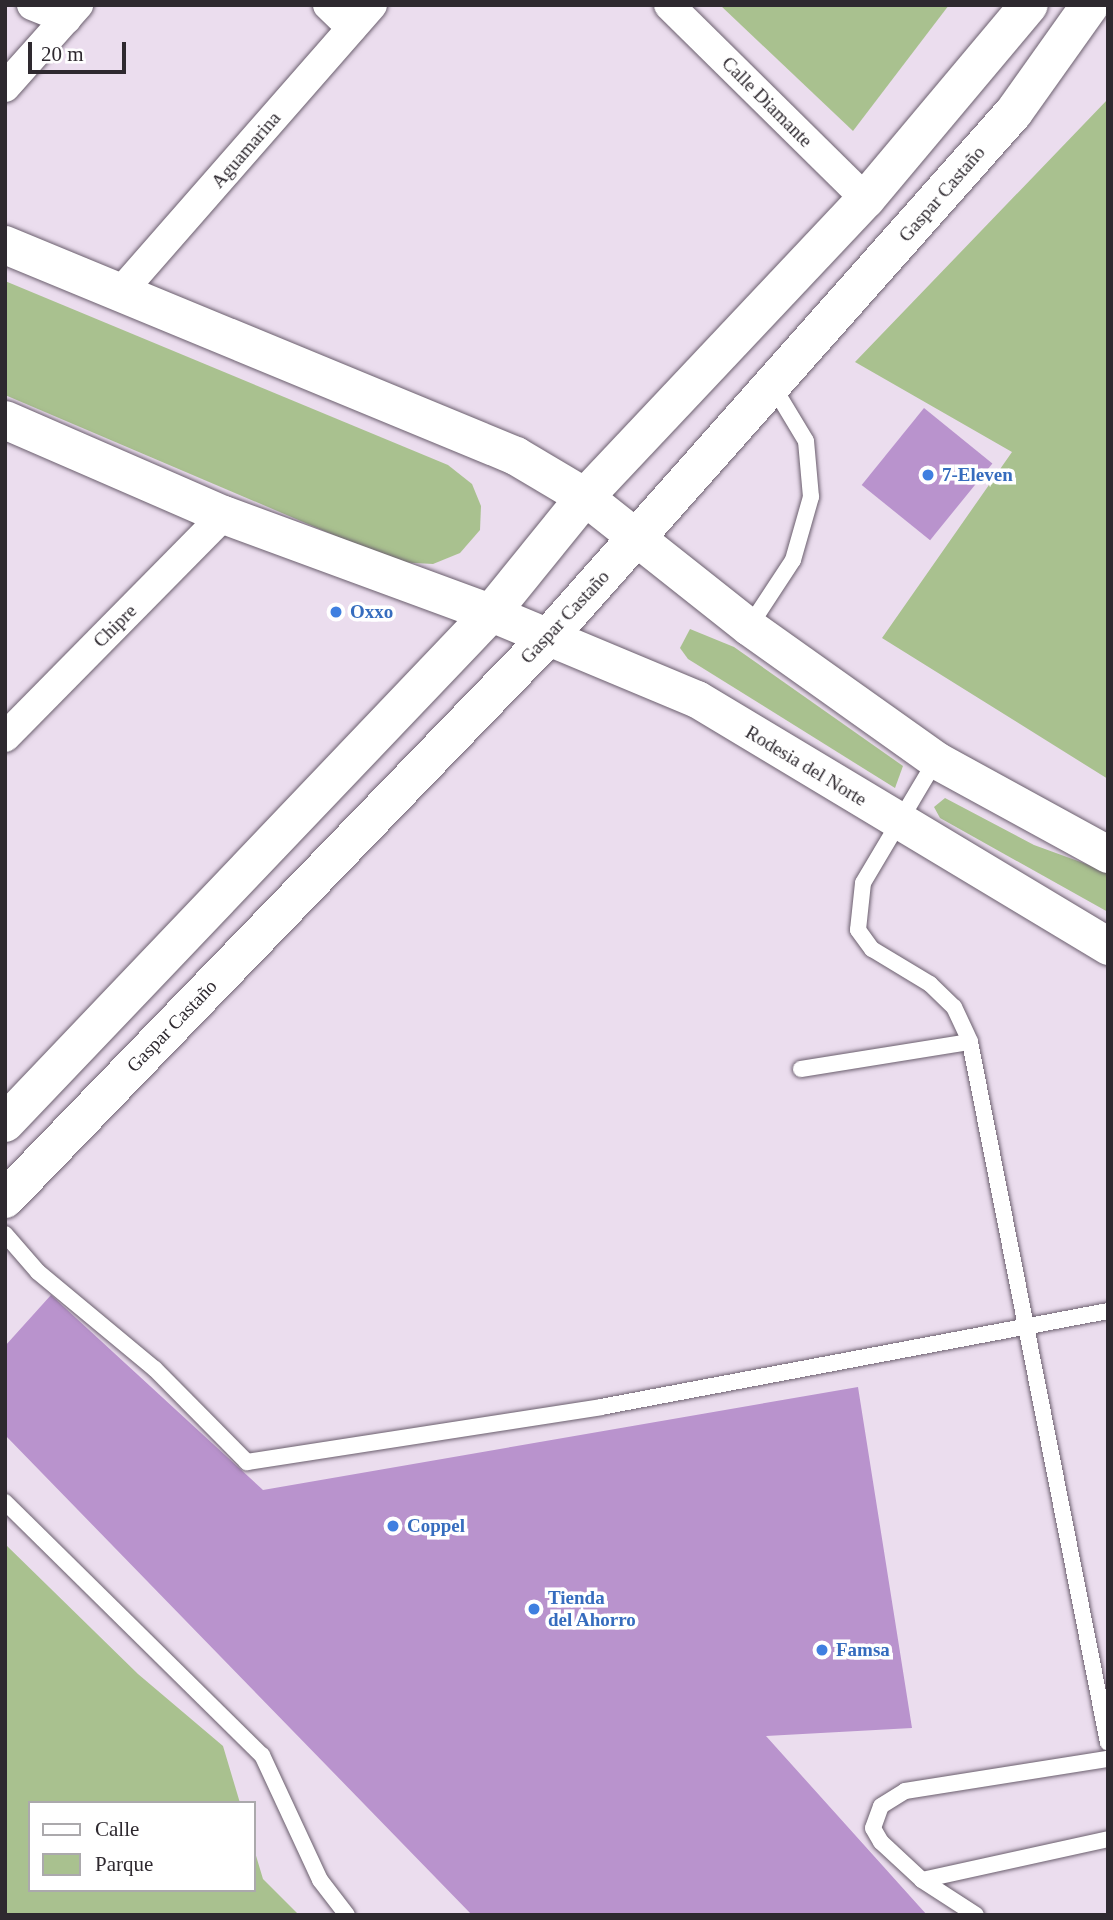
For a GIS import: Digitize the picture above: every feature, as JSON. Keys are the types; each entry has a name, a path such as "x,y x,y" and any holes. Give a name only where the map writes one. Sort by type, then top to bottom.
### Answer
{"main road":[{"path":"5,1123 491,613 585,497 866,199 1029,5"},
{"name":"Gaspar Castaño","path":"5,1199 550,635 638,539 774,388 1014,112 1090,5"},
{"path":"5,245 516,456 585,497"},
{"path":"5,420 224,515 491,613"}],"street":[{"path":"32,5 72,12"},
{"path":"328,5 352,28"},
{"name":"Aguamarina","path":"119,294 372,5"},
{"name":"Calle Diamante","path":"669,5 866,199"},
{"path":"5,87 72,12"},
{"path":"585,497 750,627 936,760 1108,854"},
{"name":"Chipre","path":"10,724 224,515"},
{"name":"Rodesia del Norte","path":"491,613 550,635 697,699 1108,946"}],"lane":[{"path":"750,627 793,560 811,497 806,441 774,388"},
{"path":"936,760 895,819 863,883 858,930 872,948 930,984 954,1007 970,1042 1022,1325 1108,1743"},
{"path":"800,1069 970,1042"},
{"path":"5,1234 38,1272 155,1369 247,1462 601,1407 1022,1325 1108,1311"},
{"path":"5,1502 262,1755 320,1880 347,1915"},
{"path":"976,1915 922,1880 873,1828 881,1806 905,1791 1108,1759"},
{"path":"922,1880 1108,1839"}],"green space":[{"path":"720,5 949,5 853,131"},
{"path":"1108,99 1108,779 882,638 1012,452 855,362"},
{"path":"5,281 448,465 472,484 481,506 480,530 460,553 433,564 397,562 5,395"},
{"path":"690,629 734,647 903,766 895,788 688,659 680,648"},
{"path":"945,798 1034,845 1108,872 1108,912 940,818 934,807"},
{"path":"5,1544 138,1674 223,1746 239,1801 28,1801 28,1892 256,1892 256,1856 263,1879 299,1915 5,1915"}],"building":[{"name":"7-Eleven","path":"924,408 992,463 930,540 862,485"},
{"name":"Tienda del Ahorro","path":"51,1295 263,1490 858,1387 912,1728 766,1736 927,1915 472,1915 5,1435 5,1346"}],"place":[{"name":"7-Eleven","path":"928,475"},
{"name":"Oxxo","path":"336,612"},
{"name":"Coppel","path":"393,1526"},
{"name":"Tienda del Ahorro","path":"534,1609"},
{"name":"Famsa","path":"822,1650"}]}
